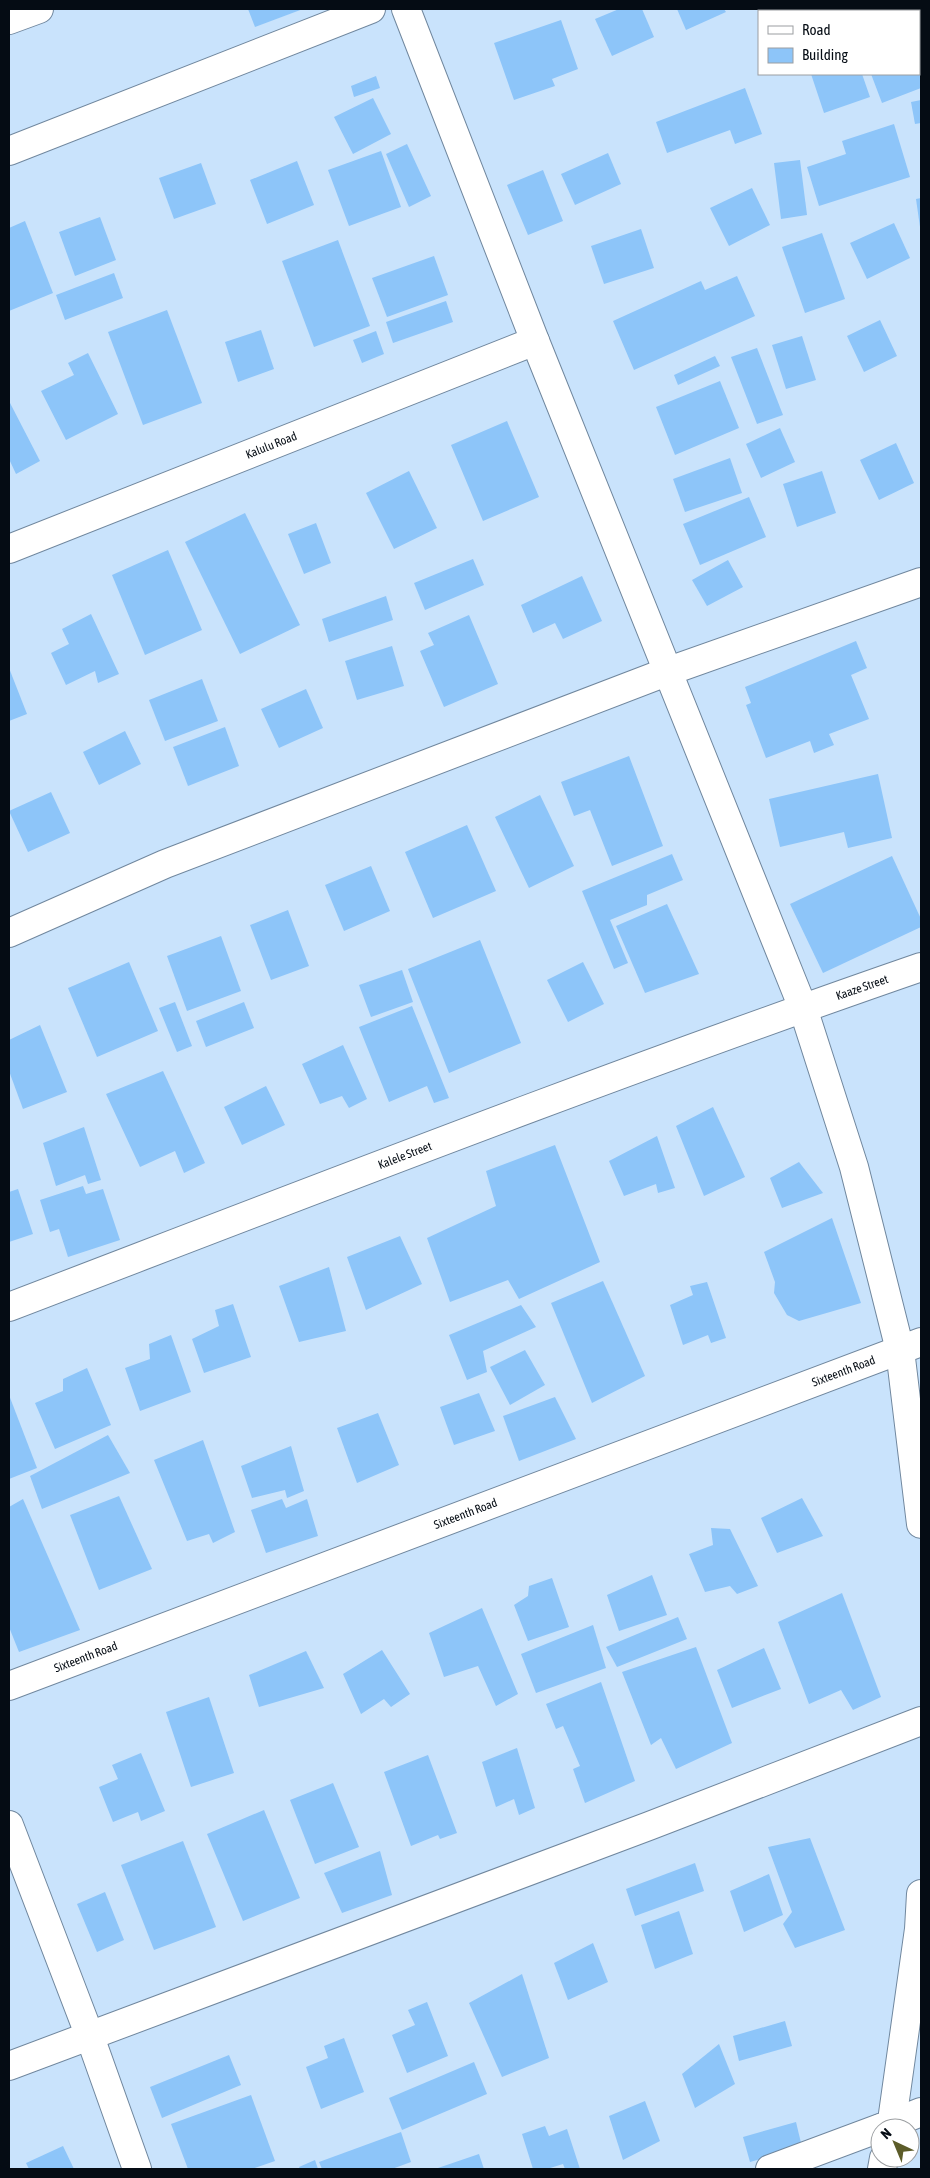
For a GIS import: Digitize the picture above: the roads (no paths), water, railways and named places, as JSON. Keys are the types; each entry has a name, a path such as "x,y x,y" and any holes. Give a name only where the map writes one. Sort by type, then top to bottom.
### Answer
{"street":[{"path":"9,20 39,9"},
{"path":"9,151 371,9"},
{"path":"406,9 536,341 803,1008 910,1346 921,1524"},
{"name":"Kalulu Road","path":"9,549 536,341"},
{"path":"9,933 165,864 669,671 921,582"},
{"name":"Kaaze Street","path":"803,1008 921,967"},
{"name":"Kalele Street","path":"9,1307 315,1190 803,1008"},
{"name":"Sixteenth Road","path":"9,1686 910,1346"},
{"path":"9,2066 89,2034 640,1829 921,1721"},
{"path":"9,1826 89,2034 138,2169"},
{"path":"887,2118 919,1928 921,1894"},
{"path":"907,2118 921,2112"},
{"path":"770,2169 870,2133"}]}
